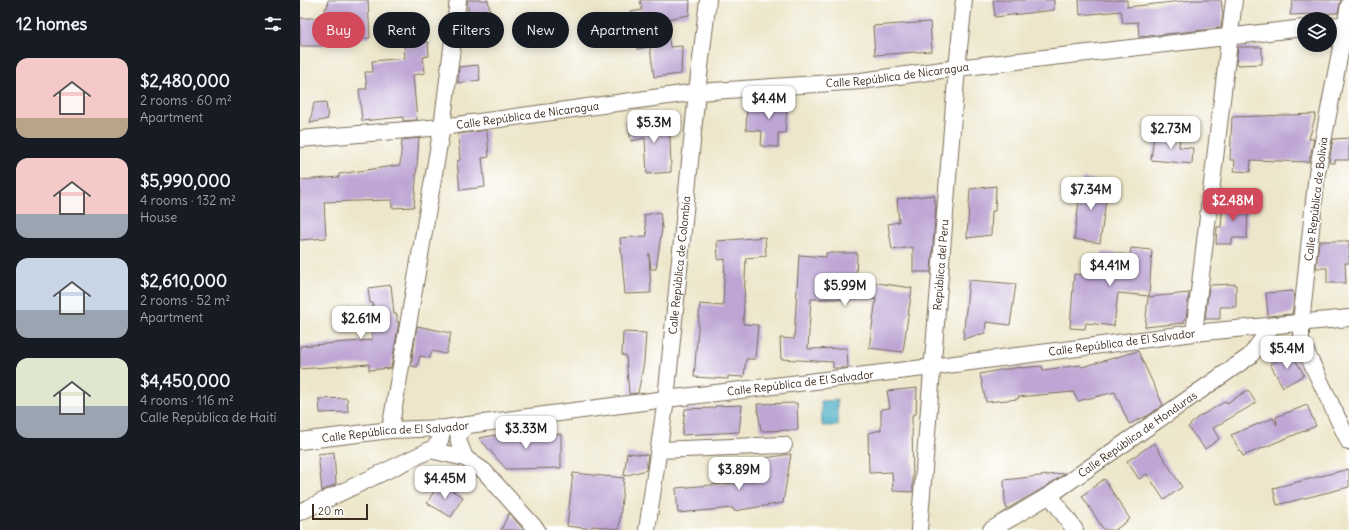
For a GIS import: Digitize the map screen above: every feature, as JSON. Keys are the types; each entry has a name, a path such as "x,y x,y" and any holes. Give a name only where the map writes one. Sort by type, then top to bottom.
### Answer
{"street":[{"path":"390,430 442,127 458,0"},
{"name":"Calle República de Colombia","path":"648,530 666,399 696,92 708,0"},
{"name":"República del Peru","path":"919,530 957,68 964,0"},
{"path":"1194,333 1234,0"},
{"name":"Calle República de Bolivia","path":"1349,5 1341,25 1317,173 1301,323 1301,341 1349,442"},
{"name":"Calle República de Nicaragua","path":"300,139 442,127 696,92 861,81 957,68 1297,29"},
{"name":"Calle República de El Salvador","path":"300,441 390,430 432,429 467,425 1194,333 1349,318"},
{"name":"Calle República de Honduras","path":"991,530 1050,495 1250,356 1272,326"},
{"path":"465,458 457,438 459,433 467,425"},
{"path":"300,512 437,446 441,438 441,433 432,429"},
{"path":"659,450 784,445"},
{"path":"430,450 465,458 484,471 537,530"},
{"path":"1050,495 1075,530"}],"water":[{"path":"837,400 838,426 822,426 821,401"}],"building":[{"path":"328,0 368,0 370,38 365,38 365,12 325,12 325,8 327,8"},
{"path":"467,0 488,0 490,12 468,12"},
{"path":"640,0 690,0 689,15 673,18 673,12 630,12 642,10"},
{"path":"993,0 1054,0 1054,10 995,17"},
{"path":"1079,0 1127,0 1127,7 1191,0 1221,0 1223,15 1221,28 1139,37 1138,22 1123,23 1121,11 1080,15"},
{"path":"1293,0 1341,0 1338,13 1297,12 1297,15 1290,15"},
{"path":"300,18 312,18 312,46 300,46"},
{"path":"930,22 932,51 875,55 873,26"},
{"path":"682,46 681,74 654,77 650,48 673,48 673,47"},
{"path":"1238,47 1262,47 1262,64 1236,65"},
{"path":"404,48 428,48 429,56 423,57 425,73 413,75 417,120 403,121 403,117 362,121 359,89 367,89 365,72 373,72 372,61 405,58"},
{"path":"478,65 480,80 458,83 459,67"},
{"path":"788,96 785,133 778,133 778,147 761,146 762,131 746,130 747,106 763,107 763,99"},
{"path":"326,102 328,119 310,123 314,103"},
{"path":"1316,114 1309,139 1314,139 1309,162 1251,160 1250,172 1234,171 1235,160 1230,160 1232,117"},
{"path":"666,118 670,137 671,172 647,174 645,138 631,141 628,124"},
{"path":"487,130 489,157 482,158 485,187 460,190 457,161 460,160 458,134"},
{"path":"1154,135 1180,137 1179,147 1193,148 1192,164 1151,160"},
{"path":"419,138 414,207 392,208 392,200 324,202 326,238 300,240 300,180 339,177 339,174 400,165 402,140"},
{"path":"1349,138 1349,160 1335,160 1335,163 1329,163 1333,139"},
{"path":"1082,178 1102,181 1102,186 1108,186 1100,243 1074,239"},
{"path":"996,186 995,211 992,211 991,235 967,238 970,189"},
{"path":"934,195 936,206 931,272 913,272 913,247 892,250 888,224 899,222 897,199"},
{"path":"1223,201 1248,201 1247,238 1232,238 1232,244 1216,244 1217,227 1221,227"},
{"path":"660,212 662,228 656,269 651,269 649,253 651,293 625,294 620,238 647,236 644,215"},
{"path":"765,237 766,256 746,258 743,324 758,325 755,359 746,359 744,377 728,376 728,379 694,377 700,304 723,306 725,259 718,260 717,241"},
{"path":"1319,241 1349,241 1349,263 1345,263 1346,283 1327,283 1327,268 1316,268"},
{"path":"1131,248 1152,250 1149,296 1118,293 1114,326 1086,323 1085,329 1070,328 1074,274 1099,276 1102,252 1130,255"},
{"path":"826,253 857,253 856,280 912,288 903,352 869,348 876,299 811,299 808,349 847,348 848,368 833,368 833,362 781,359 780,338 794,339 799,255 826,257"},
{"path":"969,280 1016,284 1010,325 986,322 985,333 963,339"},
{"path":"1236,284 1236,307 1220,307 1220,319 1205,319 1209,285"},
{"path":"391,285 394,314 397,314 397,322 399,322 391,368 369,370 369,364 300,369 300,346 372,340 373,303 370,303 368,288"},
{"path":"1293,291 1294,302 1292,314 1268,316 1266,293"},
{"path":"1189,293 1186,319 1184,319 1184,323 1145,327 1148,297"},
{"path":"417,326 451,333 446,354 432,351 430,358 420,356 417,367 411,366"},
{"path":"623,332 646,333 644,362 638,393 629,394 626,356 622,355"},
{"path":"1138,351 1163,405 1149,415 1129,424 1115,392 1078,401 1073,392 1018,397 1018,399 986,402 980,374 1021,367 1042,366 1043,370 1080,365 1082,367"},
{"path":"1291,352 1304,375 1283,387 1270,364"},
{"path":"917,388 916,414 912,415 913,492 893,491 892,472 869,473 868,433 881,430 881,409 890,408 887,391"},
{"path":"1248,390 1256,403 1213,428 1219,439 1205,449 1188,427 1197,418 1226,401 1227,403"},
{"path":"347,398 348,412 320,413 319,399"},
{"path":"797,403 798,430 761,431 757,404"},
{"path":"742,405 739,432 682,435 685,409"},
{"path":"1307,405 1316,426 1243,456 1231,435 1273,418 1277,425 1276,417"},
{"path":"525,430 525,434 561,434 561,468 506,469 479,438"},
{"path":"1154,443 1182,487 1164,500 1147,474 1139,479 1127,461"},
{"path":"334,452 336,484 322,491 318,454"},
{"path":"627,453 648,455 646,470 624,476"},
{"path":"791,454 783,503 734,511 733,508 678,513 676,488 734,483 768,478 765,458"},
{"path":"1349,469 1349,487 1277,505 1273,488"},
{"path":"573,473 624,478 619,529 592,526 592,529 567,526"},
{"path":"1066,473 1007,509 1005,502 1004,480"},
{"path":"1104,479 1130,519 1115,530 1104,530 1082,496"},
{"path":"439,483 463,497 451,517 427,503"},
{"path":"509,513 524,530 501,530"}]}
